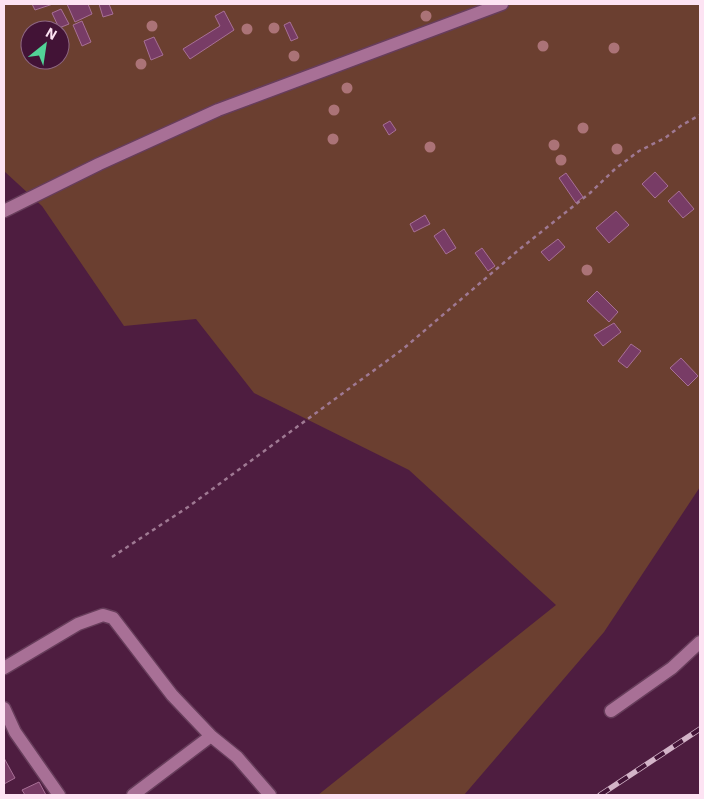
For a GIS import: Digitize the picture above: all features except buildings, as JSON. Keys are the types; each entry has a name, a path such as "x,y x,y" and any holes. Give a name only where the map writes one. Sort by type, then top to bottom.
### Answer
{"street":[{"path":"4,212 99,164 218,110 502,4"},
{"path":"4,668 78,624 103,615 113,618 172,695 211,736 237,757 270,795"},
{"path":"611,711 672,668 700,642"},
{"path":"4,708 15,732 59,795"},
{"path":"133,795 211,736"}],"path":[{"path":"112,557 188,507 403,349 521,248 590,193 615,169 639,151 666,138 682,125 700,115"}],"shaded area":[{"path":"4,4 700,4 700,487 604,632 464,795 318,795 556,605 409,470 254,393 196,319 124,326 42,206 4,171"}],"railway":[{"path":"600,795 700,729"}]}
